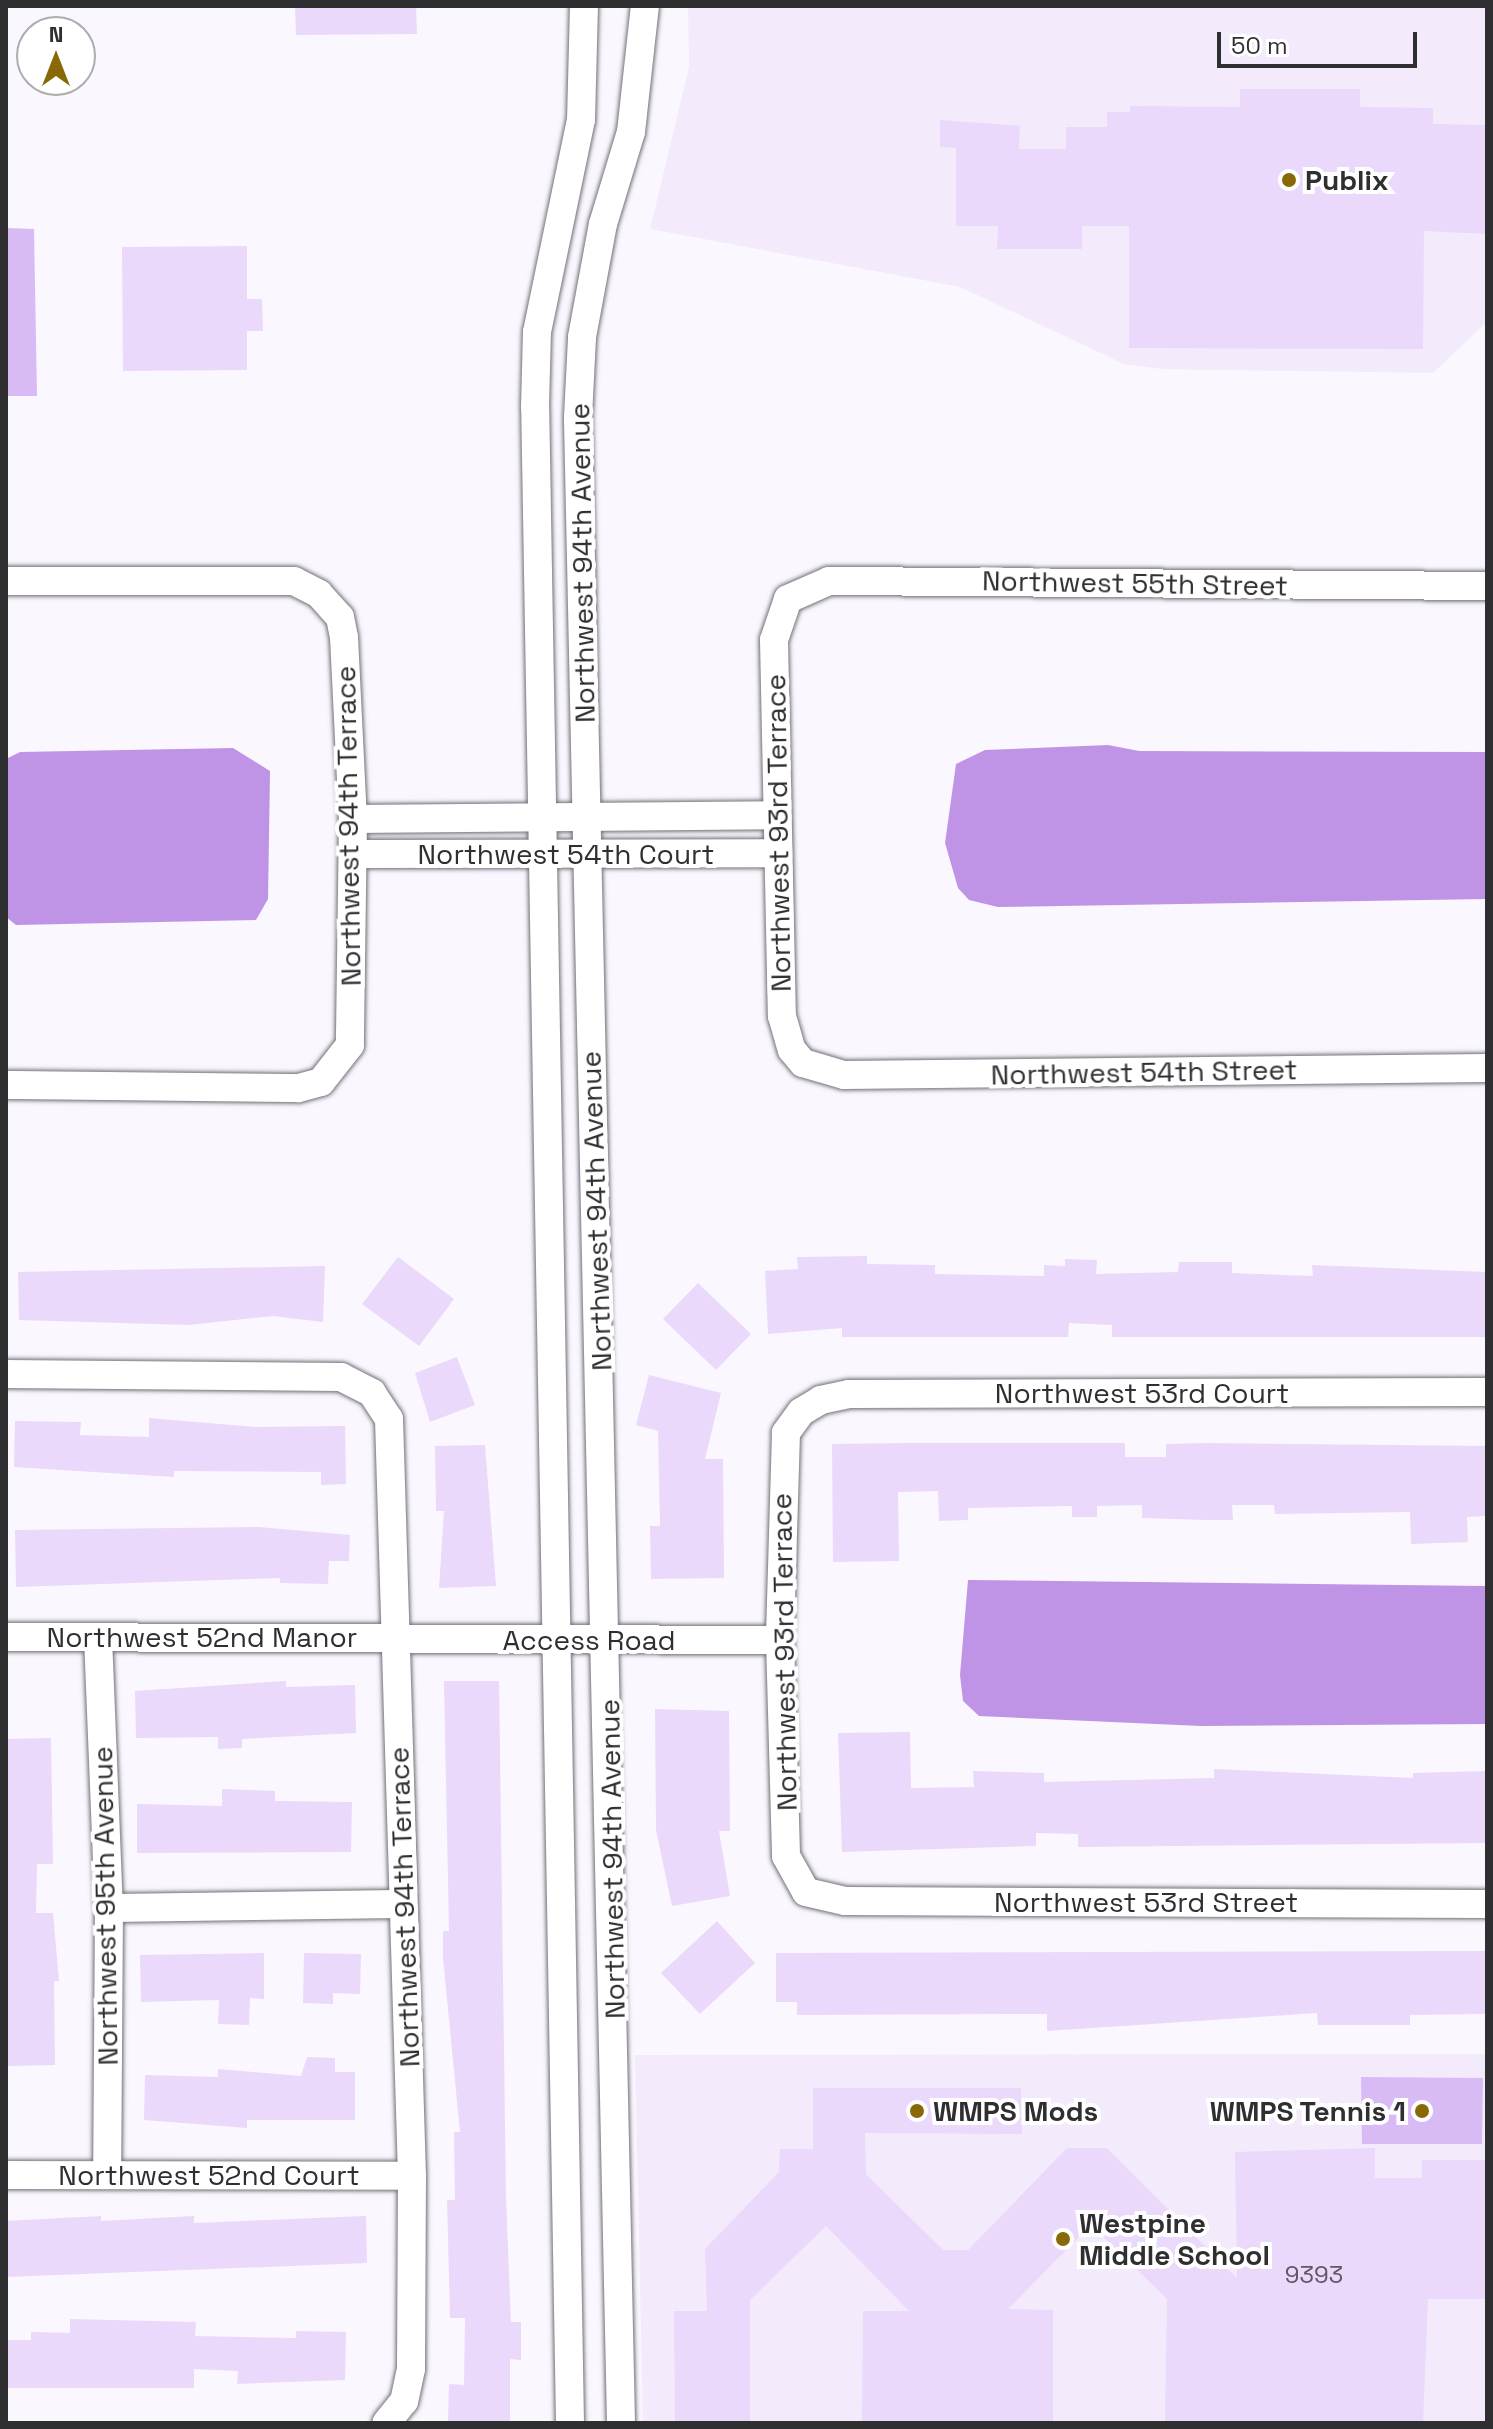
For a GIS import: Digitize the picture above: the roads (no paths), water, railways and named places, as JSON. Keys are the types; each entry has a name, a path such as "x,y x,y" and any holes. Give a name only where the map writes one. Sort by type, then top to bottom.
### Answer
{"street":[{"name":"Northwest 94th Avenue","path":"570,2423 537,332 581,120 584,6"},
{"name":"Northwest 94th Avenue","path":"621,2423 609,1640 586,819 582,337 603,224 631,132 645,6"},
{"name":"Northwest 94th Terrace","path":"6,581 294,581 319,594 340,617 344,637 353,819 350,1045 321,1082 298,1088 6,1085"},
{"name":"Northwest 55th Street","path":"788,599 829,581 1487,586"},
{"name":"Northwest 93rd Terrace","path":"788,599 774,640 782,1016 788,1043 803,1063"},
{"name":"Northwest 54th Court","path":"353,819 543,820 776,815"},
{"name":"Northwest 54th Court","path":"353,854 587,856 778,853"},
{"name":"Northwest 54th Street","path":"803,1063 844,1075 1487,1068"},
{"name":"Northwest 94th Terrace","path":"6,1374 304,1373 341,1377 372,1393 389,1419 394,1444 401,1904 412,2176 411,2369 404,2401 388,2422"},
{"name":"Northwest 53rd Court","path":"801,1412 849,1394 1487,1392"},
{"name":"Northwest 93rd Terrace","path":"801,1412 786,1433 782,1463 780,1640 786,1856 806,1892"},
{"name":"Northwest 52nd Manor","path":"6,1637 398,1637"},
{"name":"Northwest 95th Avenue","path":"98,1637 109,1908 107,2175"},
{"name":"Access Road","path":"398,1637 558,1641 780,1640"},
{"name":"Northwest 53rd Street","path":"806,1892 845,1901 1487,1904"},
{"path":"109,1908 401,1904"},
{"name":"Northwest 52nd Court","path":"6,2175 412,2176"}],"place":[{"name":"Publix","path":"1289,180"},
{"name":"WMPS Mods","path":"917,2111"},
{"name":"WMPS Tennis 1","path":"1422,2111"},
{"name":"Westpine Middle School","path":"1063,2239"}]}
